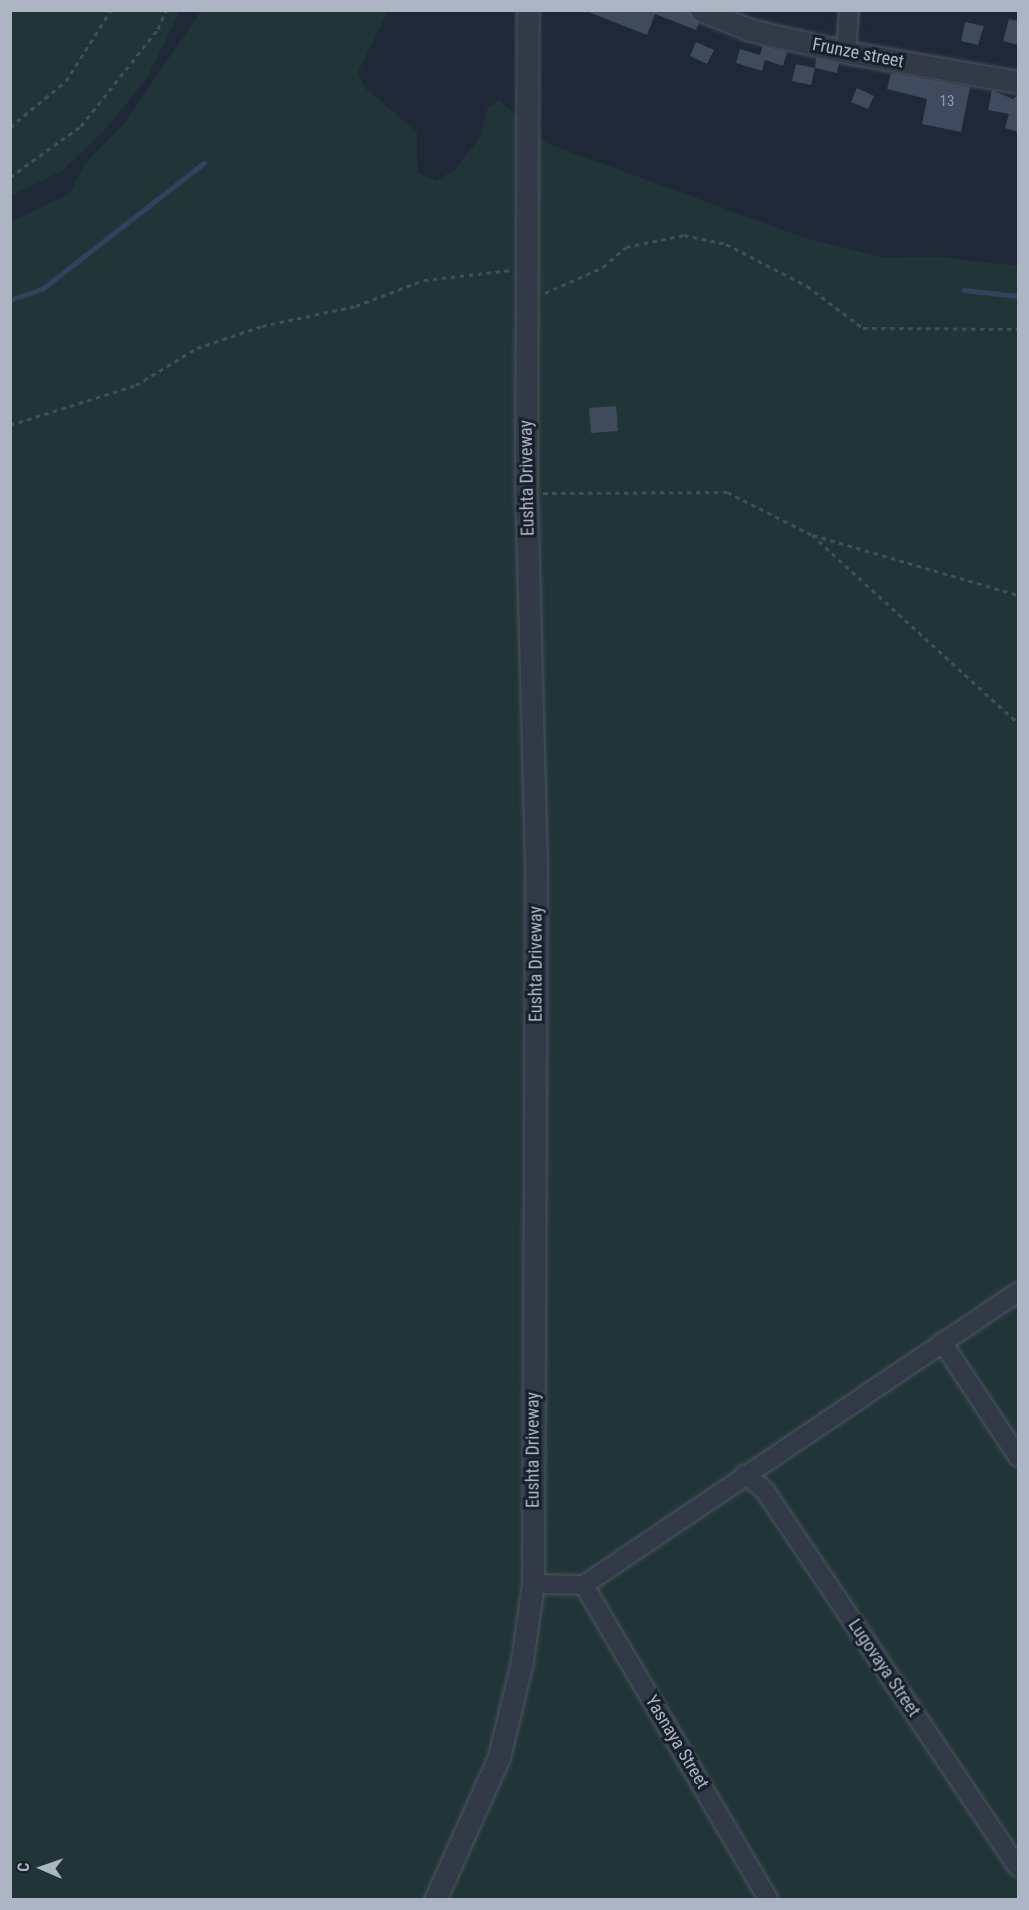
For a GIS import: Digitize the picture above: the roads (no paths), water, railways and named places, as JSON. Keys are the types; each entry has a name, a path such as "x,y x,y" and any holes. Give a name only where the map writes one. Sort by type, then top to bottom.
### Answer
{"street":[{"name":"Eushta Driveway","path":"435,1899 499,1756 522,1661 533,1584 536,866 526,493 525,270 528,10"},
{"name":"Frunze street","path":"701,10 750,30 846,52 1018,82"},
{"path":"846,52 849,10"},
{"path":"533,1584 584,1585 745,1474 1018,1292"},
{"path":"942,1342 1018,1456"},
{"name":"Lugovaya Street","path":"745,1474 765,1491 1018,1867"},
{"name":"Yasnaya Street","path":"584,1585 769,1899"}],"waterway":[{"path":"10,300 42,289 204,163"},
{"path":"964,290 1018,296"}]}
